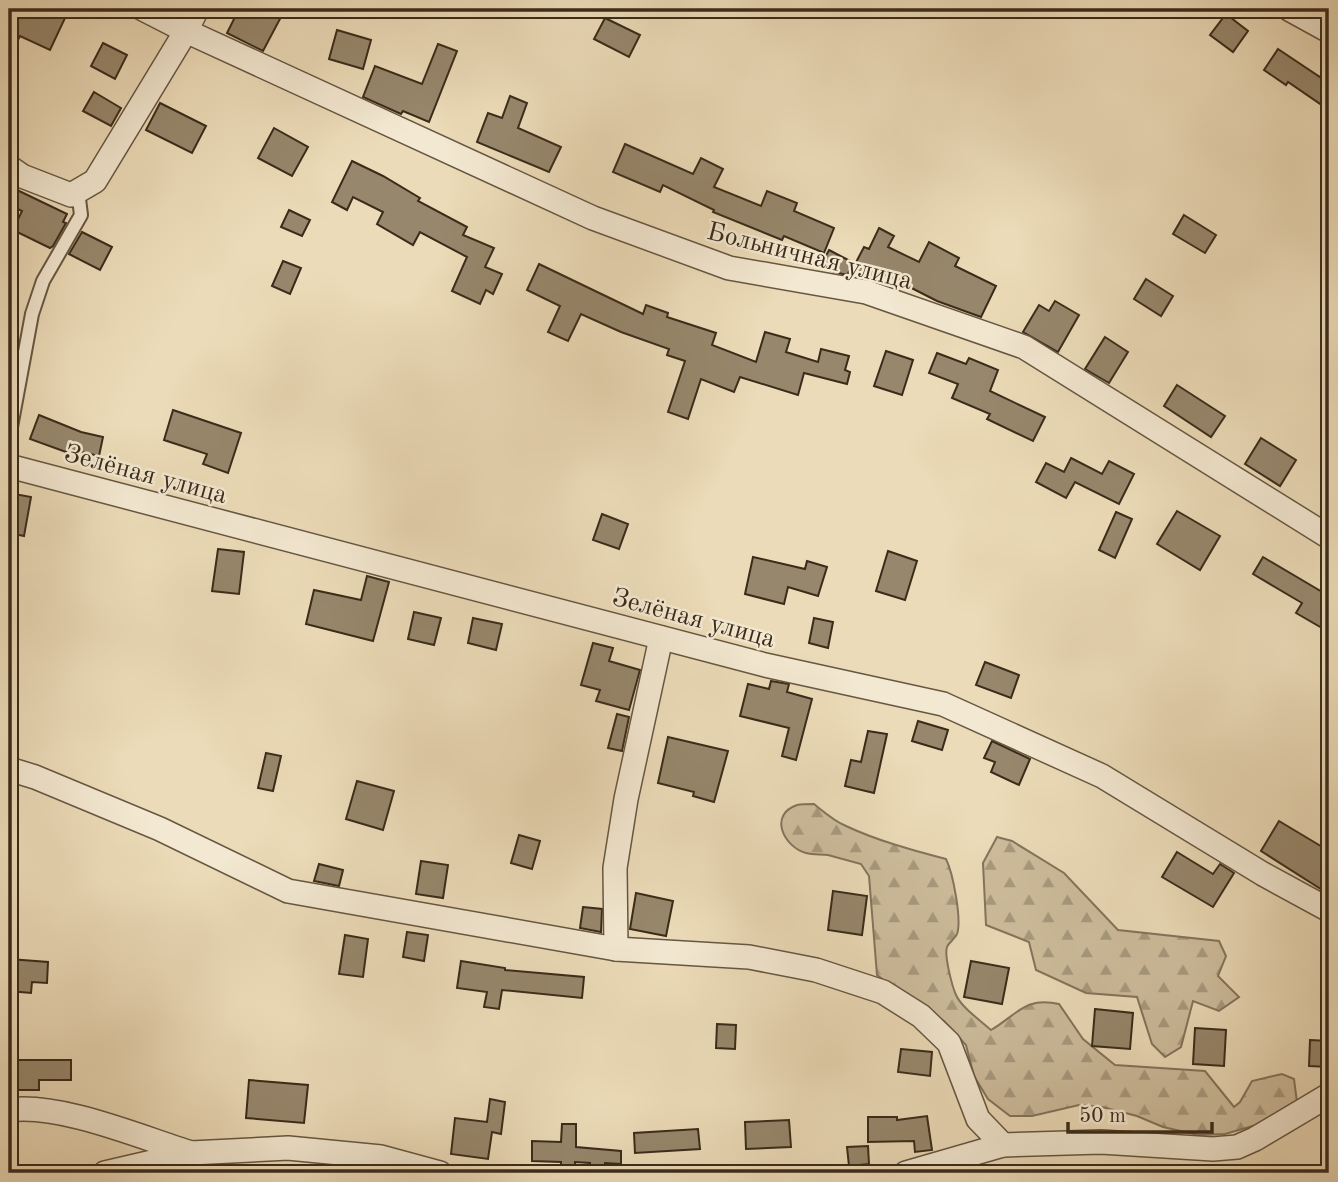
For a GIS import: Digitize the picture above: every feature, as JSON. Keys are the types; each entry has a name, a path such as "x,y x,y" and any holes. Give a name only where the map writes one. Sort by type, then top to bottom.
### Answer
{"street":[{"name":"Больничная улица","path":"143,9 593,218 729,268 866,292 1024,347 1329,537"},
{"path":"9,167 22,176 71,195 95,181 197,9"},
{"path":"1289,9 1329,31"},
{"name":"Зелёная улица","path":"9,466 765,665 943,704 1102,776 1263,874 1329,910"},
{"path":"616,948 615,868 626,799 661,638"},
{"path":"9,769 35,777 160,829 288,891 616,948 749,957 816,970 883,992 921,1016 949,1043 978,1119 1003,1145"},
{"path":"906,1173 1003,1145 1101,1142 1213,1149 1237,1147 1329,1095"},
{"path":"9,1110 24,1108 59,1112 191,1153"},
{"path":"106,1173 191,1153 288,1147 382,1157 440,1173"}],"lane":[{"path":"9,438 32,314 43,281 81,215 78,191"}],"green space":[{"path":"814,804 837,822 858,831 895,845 946,859 958,908 957,934 946,951 954,991 967,1009 991,1030 1029,1005 1047,1002 1059,1004 1083,1039 1115,1065 1205,1071 1234,1107 1252,1081 1282,1074 1294,1079 1298,1110 1225,1134 1198,1135 1163,1127 1137,1116 1102,1107 1079,1105 1032,1116 1010,1116 988,1099 974,1076 966,1045 944,1021 922,1010 877,975 869,876 861,864 828,855 806,853 798,850 786,838 781,823 783,816 797,805"},
{"path":"997,837 1012,841 1064,873 1118,930 1219,941 1226,956 1218,976 1239,997 1219,1011 1193,1001 1181,1047 1165,1057 1152,1044 1137,997 1086,993 1036,970 1029,942 986,925 983,863"}],"building":[{"path":"20,9 45,9 65,18 50,50 20,36 9,56 9,17 14,20"},
{"path":"239,9 265,9 281,17 263,51 227,33"},
{"path":"1226,14 1248,31 1233,52 1210,35"},
{"path":"605,18 640,35 629,57 594,39"},
{"path":"337,30 371,40 363,69 329,59"},
{"path":"103,43 127,55 115,79 91,66"},
{"path":"438,44 457,51 429,122 403,111 401,114 363,97 375,66 422,84"},
{"path":"1278,49 1320,77 1329,63 1329,110 1288,82 1286,85 1264,70"},
{"path":"94,92 121,108 111,126 83,111"},
{"path":"510,96 527,103 518,128 561,147 549,172 477,142 488,113 502,118"},
{"path":"160,103 206,126 192,153 146,130"},
{"path":"274,128 308,147 292,176 258,158"},
{"path":"625,144 693,174 701,158 723,169 714,187 761,206 767,191 797,203 794,211 834,228 824,253 784,236 782,240 713,212 714,210 663,185 660,192 613,172"},
{"path":"352,161 383,176 420,198 418,201 467,227 463,235 494,248 485,267 502,274 493,294 486,290 480,304 452,291 467,257 420,232 413,245 377,224 383,212 353,197 347,210 332,202"},
{"path":"15,189 67,214 63,222 66,223 50,248 13,230 22,211 9,205"},
{"path":"289,210 310,220 302,236 281,227"},
{"path":"1184,215 1216,235 1205,253 1173,234"},
{"path":"879,228 894,236 888,247 919,262 929,242 959,258 955,266 996,286 981,317 937,301 879,272 875,279 853,268 864,247 869,249"},
{"path":"82,232 112,247 100,270 69,254"},
{"path":"829,250 854,263 847,275 821,265"},
{"path":"283,261 301,268 290,294 272,286"},
{"path":"539,264 643,314 646,305 668,313 667,317 716,333 712,345 756,362 765,332 790,339 786,352 818,362 821,349 849,356 845,370 850,372 847,384 804,373 798,395 740,377 734,392 701,379 688,419 668,412 685,361 667,355 669,349 581,314 568,341 548,332 560,306 527,290"},
{"path":"1146,279 1173,296 1161,316 1134,299"},
{"path":"1055,301 1079,315 1058,352 1023,332 1039,305 1049,311"},
{"path":"1105,337 1128,352 1109,383 1085,369"},
{"path":"886,351 913,360 902,395 874,386"},
{"path":"937,353 966,364 969,358 998,370 990,391 1045,417 1033,441 987,419 990,414 952,398 958,384 929,373"},
{"path":"1177,385 1225,416 1211,437 1164,406"},
{"path":"173,410 241,433 228,473 203,464 207,454 164,440"},
{"path":"39,415 81,432 103,437 99,456 68,449 66,452 30,439"},
{"path":"1261,438 1296,460 1280,486 1245,464"},
{"path":"1071,458 1102,474 1109,461 1134,474 1119,504 1075,482 1066,498 1036,482 1046,463 1064,472"},
{"path":"9,493 31,497 24,536 9,533"},
{"path":"1177,511 1220,536 1200,570 1157,544"},
{"path":"1116,512 1132,519 1115,558 1099,550"},
{"path":"602,514 628,524 619,549 593,540"},
{"path":"218,549 244,552 239,594 212,591"},
{"path":"888,551 917,561 905,600 876,591"},
{"path":"753,557 805,569 807,561 827,567 818,596 788,587 784,604 745,594"},
{"path":"1263,557 1329,596 1329,632 1296,613 1302,603 1253,574"},
{"path":"367,576 389,582 373,641 306,624 314,590 361,600"},
{"path":"414,612 441,618 434,645 408,639"},
{"path":"473,618 502,624 496,650 468,643"},
{"path":"814,618 833,622 828,648 809,643"},
{"path":"593,643 613,648 609,661 640,670 629,710 596,701 600,690 581,685"},
{"path":"985,662 1019,675 1011,698 976,685"},
{"path":"771,681 789,684 787,692 812,699 796,760 782,756 789,728 740,716 748,684 769,689"},
{"path":"617,714 629,717 622,751 608,748"},
{"path":"918,721 948,730 942,750 912,741"},
{"path":"868,731 887,734 874,793 845,786 851,760 861,762"},
{"path":"668,737 728,751 714,802 693,796 694,792 658,783"},
{"path":"992,741 1030,759 1019,785 991,772 995,762 984,758"},
{"path":"266,753 281,756 273,791 258,788"},
{"path":"357,781 394,791 383,830 346,819"},
{"path":"1279,821 1329,851 1329,882 1324,891 1261,851"},
{"path":"519,835 540,841 532,869 511,863"},
{"path":"1177,852 1213,874 1220,864 1234,873 1213,907 1162,877"},
{"path":"421,861 448,865 443,898 416,894"},
{"path":"319,864 343,870 339,886 314,881"},
{"path":"833,891 867,896 862,935 828,930"},
{"path":"636,893 673,901 666,936 630,929"},
{"path":"583,907 602,909 601,932 580,928"},
{"path":"407,932 428,935 424,961 403,957"},
{"path":"345,935 368,939 363,977 339,974"},
{"path":"9,959 48,962 47,983 32,982 31,993 9,991"},
{"path":"461,961 505,970 584,977 582,998 502,990 499,1009 484,1007 487,992 457,988"},
{"path":"971,961 1009,968 1002,1004 964,997"},
{"path":"1095,1009 1133,1013 1130,1049 1092,1046"},
{"path":"717,1024 736,1025 735,1049 716,1048"},
{"path":"1195,1028 1226,1030 1224,1066 1193,1064"},
{"path":"1310,1040 1329,1041 1329,1067 1309,1066"},
{"path":"901,1049 932,1052 930,1076 898,1072"},
{"path":"15,1060 71,1060 71,1080 39,1080 39,1090 16,1090"},
{"path":"249,1080 308,1085 304,1123 246,1118"},
{"path":"490,1099 505,1102 501,1134 492,1132 488,1159 451,1154 455,1118 487,1122"},
{"path":"927,1116 932,1150 915,1152 914,1141 868,1142 868,1117 897,1117 897,1120"},
{"path":"789,1120 791,1147 746,1149 745,1122"},
{"path":"562,1124 576,1124 576,1147 621,1151 621,1164 605,1163 604,1173 590,1173 590,1163 575,1162 575,1173 561,1173 561,1162 532,1161 532,1141 561,1142"},
{"path":"698,1129 700,1149 635,1153 634,1133"},
{"path":"868,1146 869,1164 849,1166 847,1147"}]}
